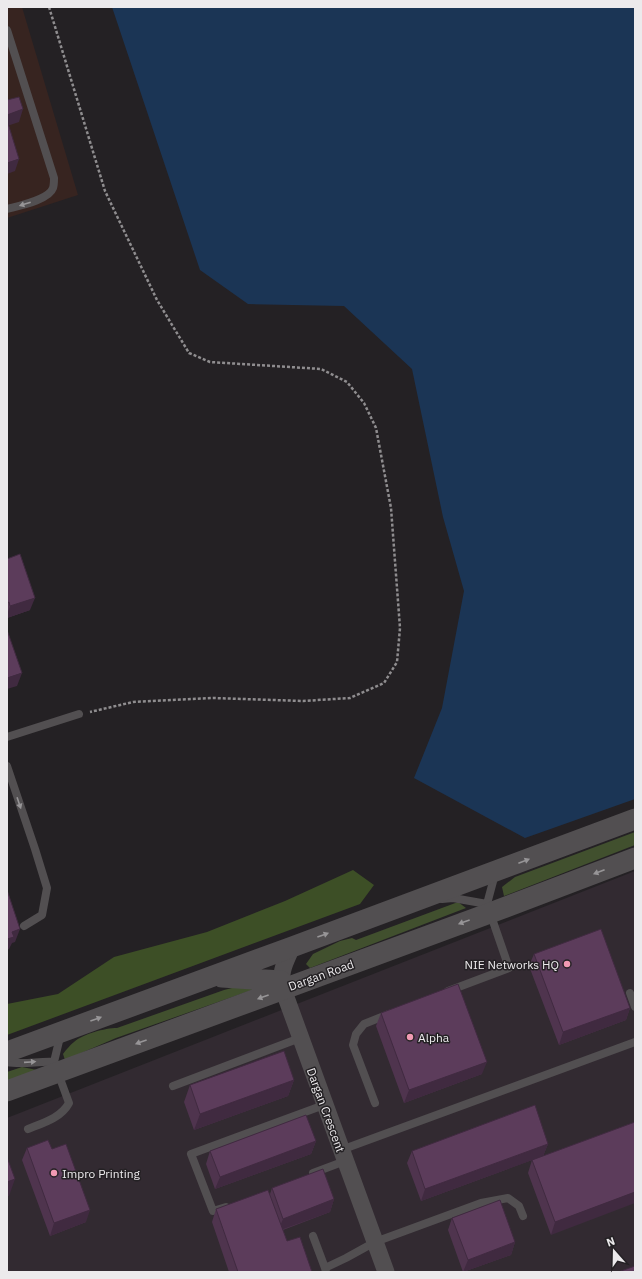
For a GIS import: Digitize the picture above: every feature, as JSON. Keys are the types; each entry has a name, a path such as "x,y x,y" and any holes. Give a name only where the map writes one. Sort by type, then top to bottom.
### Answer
{"street":[{"path":"7,1052 635,819"},
{"name":"Dargan Road","path":"7,1091 55,1068 488,908 635,858"},
{"path":"209,977 249,978 282,985 282,970 292,947"},
{"name":"Dargan Crescent","path":"282,985 324,1105 386,1272"}],"lane":[{"path":"7,30 54,178 54,188 44,198 7,209"},
{"path":"7,737 79,714"},
{"path":"7,766 47,888 42,915 24,926"},
{"path":"438,995 509,968 488,908 496,871"},
{"path":"416,901 452,898 488,908"},
{"path":"630,993 635,1007"},
{"path":"375,1103 353,1045 356,1034 364,1024 394,1012"},
{"path":"28,1129 54,1118 66,1110 69,1103 55,1068 59,1041 65,1030"},
{"path":"173,1086 300,1038"},
{"path":"308,1175 343,1155 635,1042"},
{"path":"7,1062 14,1063 39,1061 55,1068"},
{"path":"235,1203 213,1211 191,1154 324,1105"},
{"path":"313,1236 325,1270 375,1242 481,1203 508,1198 519,1206 523,1216"}],"path":[{"path":"49,7 105,191 157,300 189,353 210,362 321,369 347,382 364,403 376,428 390,508 400,628 397,662 384,683 350,698 303,701 213,698 133,702 79,714"}],"shaded area":[{"path":"7,7 22,7 78,195 7,218"},
{"path":"635,871 635,1272 7,1272 7,1118"}],"green space":[{"path":"635,832 635,845 504,896 502,887 515,877"},
{"path":"353,870 374,885 360,904 7,1035 7,1004 58,994 114,957 207,932 285,901"},
{"path":"458,902 466,908 310,968 306,964 313,954 340,941 352,938 356,940"},
{"path":"248,984 252,990 116,1038 65,1060 63,1054 68,1048 78,1039 88,1034 100,1030 117,1028 224,990"},
{"path":"22,1067 37,1070 7,1081 7,1072"}],"water":[{"path":"112,7 635,7 635,799 525,838 414,778 442,708 464,591 443,517 412,369 344,306 248,304 200,270"}],"building":[{"path":"19,97 23,109 7,115 7,100"},
{"path":"7,120 19,159 7,163"},
{"path":"20,554 35,598 10,606 9,602 7,603 7,559"},
{"path":"7,630 22,673 7,678"},
{"path":"7,890 20,929 12,932 14,937 7,939"},
{"path":"601,929 630,1008 563,1032 534,954"},
{"path":"458,984 487,1062 409,1090 381,1013"},
{"path":"284,1051 294,1080 200,1114 190,1085"},
{"path":"535,1105 548,1144 425,1189 412,1151"},
{"path":"306,1115 316,1141 220,1177 210,1151"},
{"path":"635,1122 635,1192 555,1222 532,1160"},
{"path":"48,1140 52,1149 66,1144 90,1210 54,1223 27,1148"},
{"path":"7,1157 15,1179 7,1182"},
{"path":"323,1169 334,1199 283,1219 272,1188"},
{"path":"268,1190 287,1241 300,1237 312,1272 238,1272 216,1209"},
{"path":"500,1200 515,1242 468,1260 452,1218"},
{"path":"635,1266 635,1272 618,1272"}],"place":[{"name":"NIE Networks HQ","path":"567,964"},
{"name":"Alpha","path":"410,1037"},
{"name":"Impro Printing","path":"54,1173"}]}
